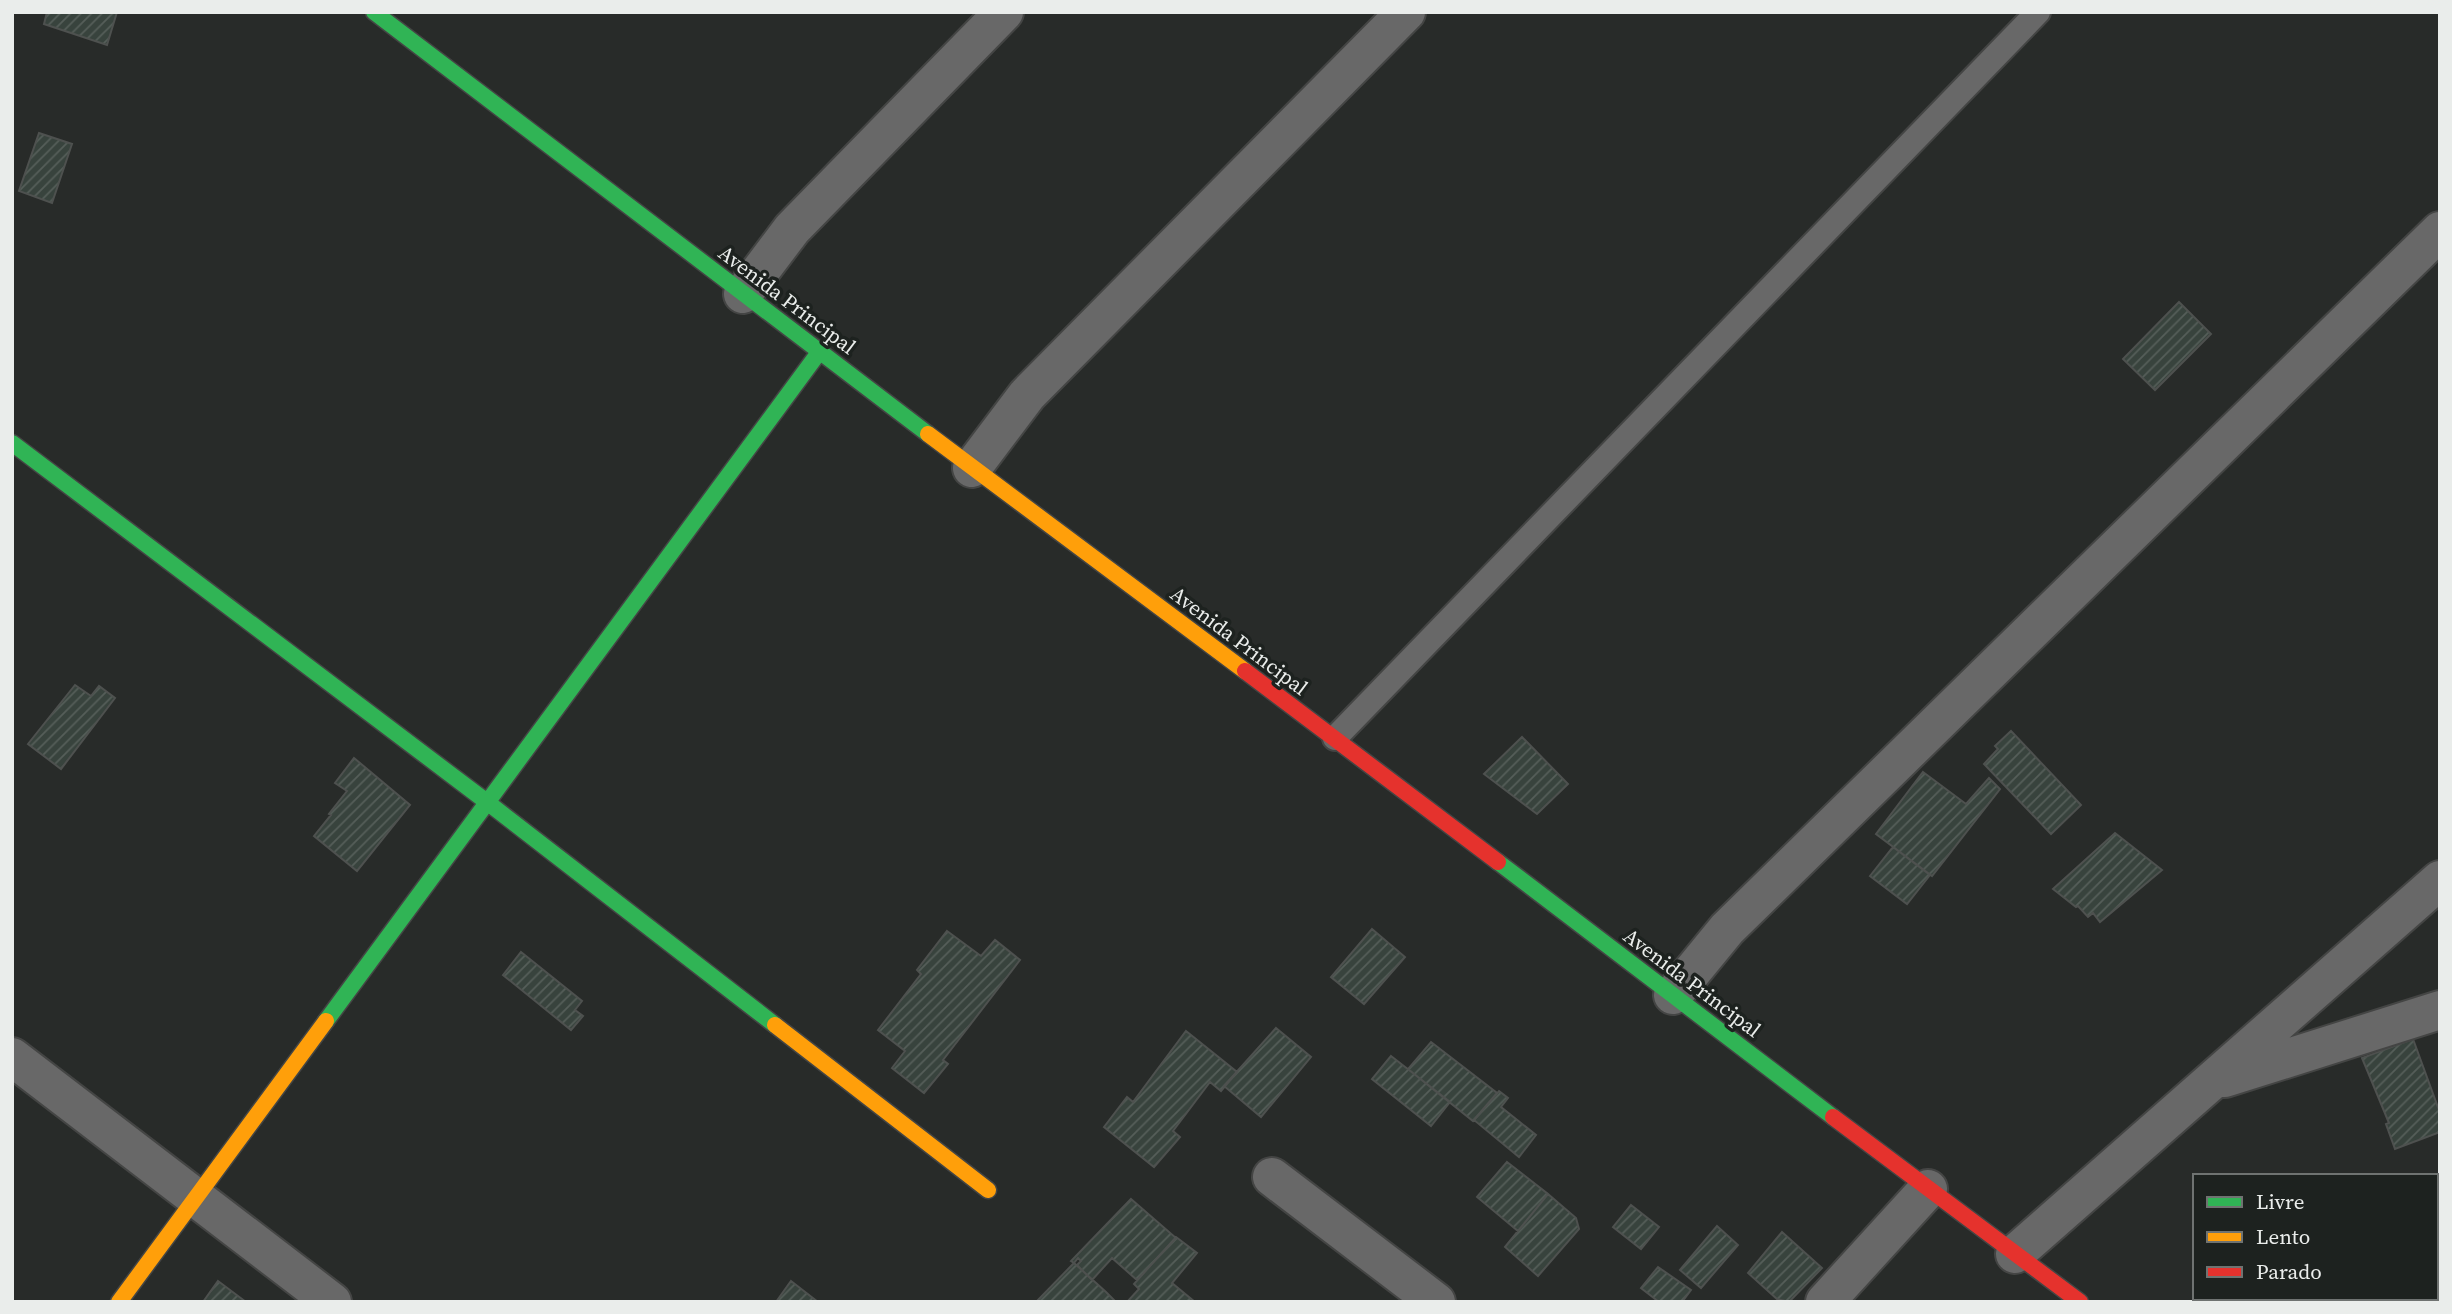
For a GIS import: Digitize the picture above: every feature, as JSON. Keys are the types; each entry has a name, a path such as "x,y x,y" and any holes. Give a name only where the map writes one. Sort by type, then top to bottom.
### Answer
{"street":[{"name":"Avenida Principal","path":"374,12 972,468 1335,738 2080,1302"},
{"path":"743,294 792,229 1004,12"},
{"path":"972,468 1027,396 1406,12"},
{"path":"1673,995 1727,929 2440,231"},
{"path":"119,1302 820,351"},
{"path":"12,443 487,802 988,1190"},
{"path":"2015,1254 2440,880"},
{"path":"2213,1082 2440,1010"},
{"path":"12,1057 332,1302"},
{"path":"1272,1177 1436,1302"},
{"path":"1825,1302 1928,1189"}],"lane":[{"path":"1335,738 2038,12"}],"building":[{"path":"47,12 117,12 107,45 44,24"},
{"path":"39,133 72,144 52,203 19,191"},
{"path":"2179,302 2211,334 2155,390 2123,359"},
{"path":"75,685 91,696 99,686 115,698 61,769 28,744"},
{"path":"2011,731 2081,805 2051,834 1984,764 1998,749 1995,746"},
{"path":"1522,737 1568,784 1537,814 1484,774"},
{"path":"354,758 410,805 357,871 314,836 347,791 335,783"},
{"path":"1923,772 1966,804 1989,778 2000,789 1932,876 1876,834"},
{"path":"2115,833 2162,870 2100,922 2093,913 2088,917 2078,906 2053,889"},
{"path":"1893,847 1930,875 1907,904 1870,876"},
{"path":"1372,929 1405,957 1364,1004 1331,977"},
{"path":"947,931 981,956 995,940 1020,960 943,1060 948,1064 924,1093 892,1068 905,1051 878,1030 921,974 917,970"},
{"path":"521,952 582,1001 575,1010 583,1016 571,1030 503,975"},
{"path":"1276,1028 1311,1057 1261,1117 1224,1086"},
{"path":"1186,1031 1237,1072 1221,1091 1210,1082 1173,1131 1180,1137 1154,1167 1104,1127 1127,1097 1133,1102"},
{"path":"2413,1039 2440,1113 2440,1132 2395,1149 2386,1124 2389,1123 2362,1058"},
{"path":"1431,1042 1497,1093 1473,1121 1408,1069"},
{"path":"1391,1056 1450,1102 1431,1126 1372,1079"},
{"path":"1499,1091 1508,1098 1501,1107 1536,1135 1519,1157 1474,1120"},
{"path":"1507,1162 1548,1194 1518,1231 1477,1197"},
{"path":"1548,1194 1576,1218 1579,1229 1538,1276 1505,1247"},
{"path":"1131,1199 1176,1238 1137,1280 1112,1258 1092,1280 1077,1265 1081,1261 1078,1258 1074,1263 1071,1261"},
{"path":"1631,1205 1659,1227 1641,1249 1613,1227"},
{"path":"1717,1226 1738,1245 1701,1288 1680,1270"},
{"path":"1782,1232 1822,1268 1789,1302 1777,1299 1748,1273"},
{"path":"1176,1237 1197,1253 1172,1283 1195,1302 1127,1302 1139,1289 1134,1284"},
{"path":"1074,1263 1106,1292 1116,1302 1036,1302"},
{"path":"1658,1267 1691,1290 1682,1302 1659,1302 1641,1288"},
{"path":"218,1281 246,1302 203,1302"},
{"path":"791,1281 818,1302 776,1302"}],"traffic: fast":[{"path":"374,12 928,434"},
{"path":"326,1021 820,351"},
{"path":"12,443 487,802 775,1025"},
{"path":"1498,862 1833,1117"}],"traffic: slow":[{"path":"928,434 1245,671"},
{"path":"119,1302 326,1021"},
{"path":"775,1025 988,1190"}],"traffic: jam":[{"path":"1245,671 1498,862"},
{"path":"1833,1117 2080,1302"}]}
